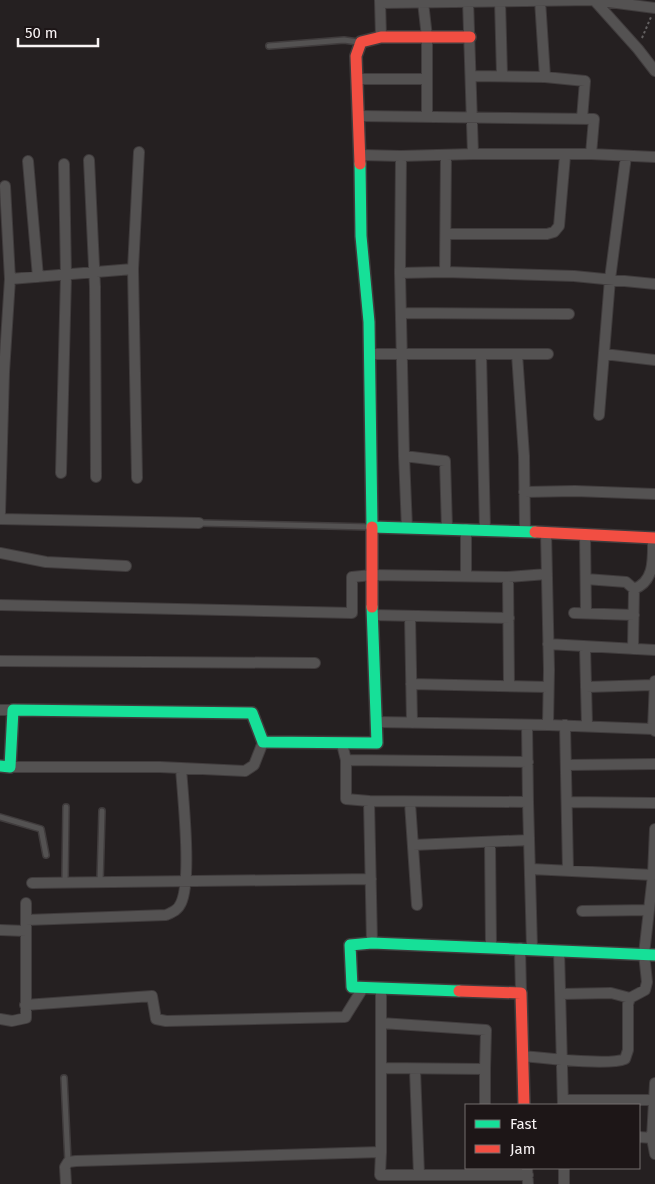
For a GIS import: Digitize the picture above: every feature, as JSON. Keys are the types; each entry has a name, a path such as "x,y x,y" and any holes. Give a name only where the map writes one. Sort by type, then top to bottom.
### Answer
{"street":[{"path":"468,0 473,154"},
{"path":"500,0 502,75"},
{"path":"540,0 545,77"},
{"path":"594,0 655,71"},
{"path":"381,37 380,1 594,0 655,6"},
{"path":"423,2 427,37 427,117"},
{"path":"263,742 377,743 372,615 370,354 361,236 360,116 356,56 361,42 381,37 470,37"},
{"path":"471,76 502,75 584,81 582,119"},
{"path":"358,79 427,79"},
{"path":"360,116 594,119 591,154"},
{"path":"137,478 132,269 139,152"},
{"path":"361,155 473,154 565,156 591,154 655,157"},
{"path":"445,272 446,155"},
{"path":"401,156 400,273 407,528"},
{"path":"446,234 530,234 554,232 559,226 565,156"},
{"path":"599,415 610,279 626,156"},
{"path":"89,160 94,272 96,477"},
{"path":"28,161 38,277"},
{"path":"61,473 66,276 64,164"},
{"path":"0,513 2,372 10,279 4,248 5,186"},
{"path":"10,279 66,276 132,269"},
{"path":"400,273 445,272 610,279 655,284"},
{"path":"401,312 569,314"},
{"path":"370,354 548,354"},
{"path":"481,354 484,530"},
{"path":"517,354 524,492 524,532"},
{"path":"604,354 655,360"},
{"path":"404,456 445,461 447,528"},
{"path":"524,492 575,491 655,494"},
{"path":"0,519 199,523"},
{"path":"372,527 447,528 654,538 651,577 648,583 634,589"},
{"path":"466,529 466,576"},
{"path":"546,532 548,725"},
{"path":"586,534 586,613"},
{"path":"0,553 46,562 126,566"},
{"path":"0,604 352,613 352,577 372,575 508,576 547,574"},
{"path":"508,576 509,686"},
{"path":"586,579 626,582 634,589 633,649"},
{"path":"574,613 634,614"},
{"path":"372,615 509,618"},
{"path":"410,616 412,723"},
{"path":"548,644 655,650"},
{"path":"585,647 587,725"},
{"path":"0,661 315,663"},
{"path":"377,722 587,725 654,730 654,683 586,686"},
{"path":"412,684 548,687"},
{"path":"0,710 13,710 252,712 263,742 254,765 245,771 182,768 5,767 13,710"},
{"path":"524,1104 521,993 526,948 530,869 527,724"},
{"path":"565,725 568,870"},
{"path":"342,744 346,760 346,799 369,802 410,803 528,802"},
{"path":"346,760 528,762"},
{"path":"566,765 655,764"},
{"path":"0,930 26,926 166,915 176,912 181,904 186,881 182,768"},
{"path":"369,802 372,943"},
{"path":"567,802 655,802"},
{"path":"410,803 417,905"},
{"path":"561,994 611,993 630,998 647,987 650,955 648,910 653,875 655,829"},
{"path":"413,846 529,840"},
{"path":"490,842 491,947"},
{"path":"530,869 653,875"},
{"path":"32,883 371,879"},
{"path":"0,1020 12,1021 26,1018 26,903"},
{"path":"582,911 648,910"},
{"path":"521,993 352,988 350,945 372,943 526,948 650,955"},
{"path":"559,951 563,1103 653,1100"},
{"path":"25,1005 152,996 156,1019 166,1021 345,1017 363,988"},
{"path":"381,988 380,1180 420,1175 528,1176"},
{"path":"523,1056 563,1060 614,1061 625,1059 628,1050 627,1009 630,998"},
{"path":"381,1023 486,1030 485,1104"},
{"path":"381,1068 416,1070 485,1069"},
{"path":"416,1070 420,1175"},
{"path":"655,1083 652,1138 655,1154"},
{"path":"640,1137 652,1138"},
{"path":"66,1184 65,1167 68,1162 381,1152"},
{"path":"564,1169 564,1184"}],"lane":[{"path":"269,46 344,40 361,42"},
{"path":"199,523 372,527"},
{"path":"65,882 66,807"},
{"path":"100,882 102,812"},
{"path":"0,817 41,829 46,855"},
{"path":"64,1078 68,1162"}],"path":[{"path":"638,49 655,6"}],"traffic: fast":[{"path":"360,164 361,236 369,322 372,527 535,532"},
{"path":"0,766 10,767 13,710 252,713 263,742 377,743 372,607"},
{"path":"459,991 352,987 350,945 372,943 655,955"}],"traffic: jam":[{"path":"360,164 356,56 361,42 381,37 470,37"},
{"path":"372,527 372,607"},
{"path":"535,532 655,538"},
{"path":"459,991 521,993 524,1104"}]}
